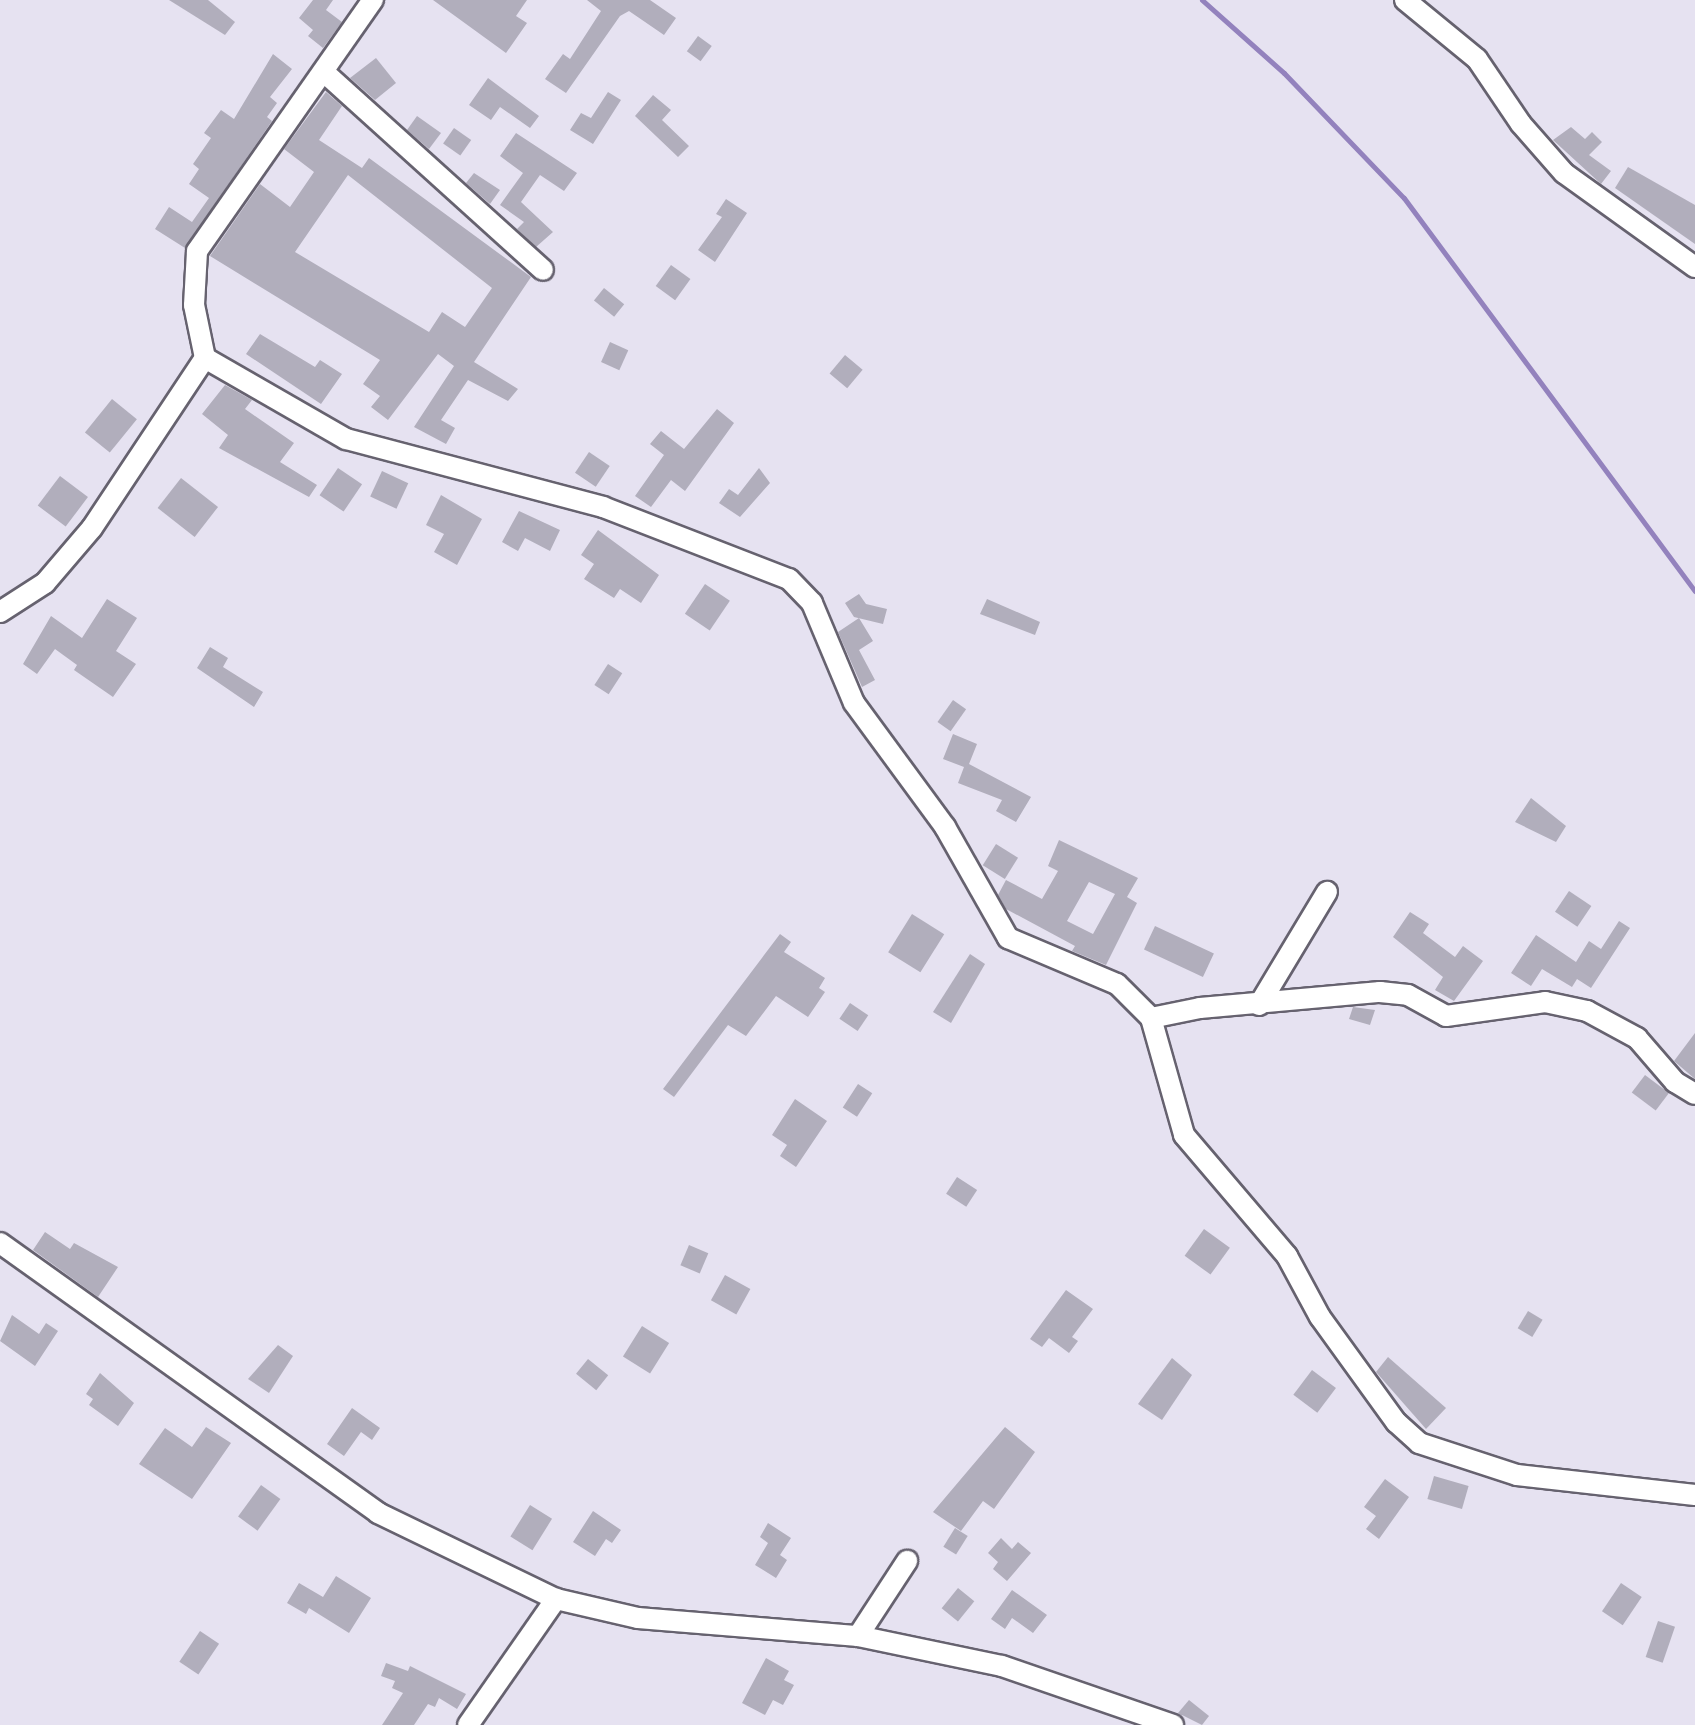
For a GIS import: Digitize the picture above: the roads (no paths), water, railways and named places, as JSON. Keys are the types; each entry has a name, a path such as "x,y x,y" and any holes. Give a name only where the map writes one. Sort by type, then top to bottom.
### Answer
{"street":[{"path":"0,612 45,583 92,528 205,358 194,305 197,251 373,0"},
{"path":"1405,0 1477,59 1521,124 1564,173 1695,267"},
{"path":"324,72 543,270"},
{"path":"205,358 346,439 603,507 789,579 812,603 854,703 945,827 1008,938 1117,984 1151,1018 1184,1135 1287,1256 1320,1317 1396,1422 1419,1443 1517,1475 1695,1495"},
{"path":"1259,1005 1327,892"},
{"path":"1151,1018 1380,992 1408,995 1446,1016 1545,1002 1587,1011 1637,1038 1675,1082 1695,1094"},
{"path":"0,1243 378,1513 556,1599 638,1618 858,1636 1002,1666 1173,1725"},
{"path":"858,1636 907,1561"},
{"path":"468,1725 556,1599"}],"waterway":[{"path":"1202,0 1284,73 1404,198 1695,591"}]}
